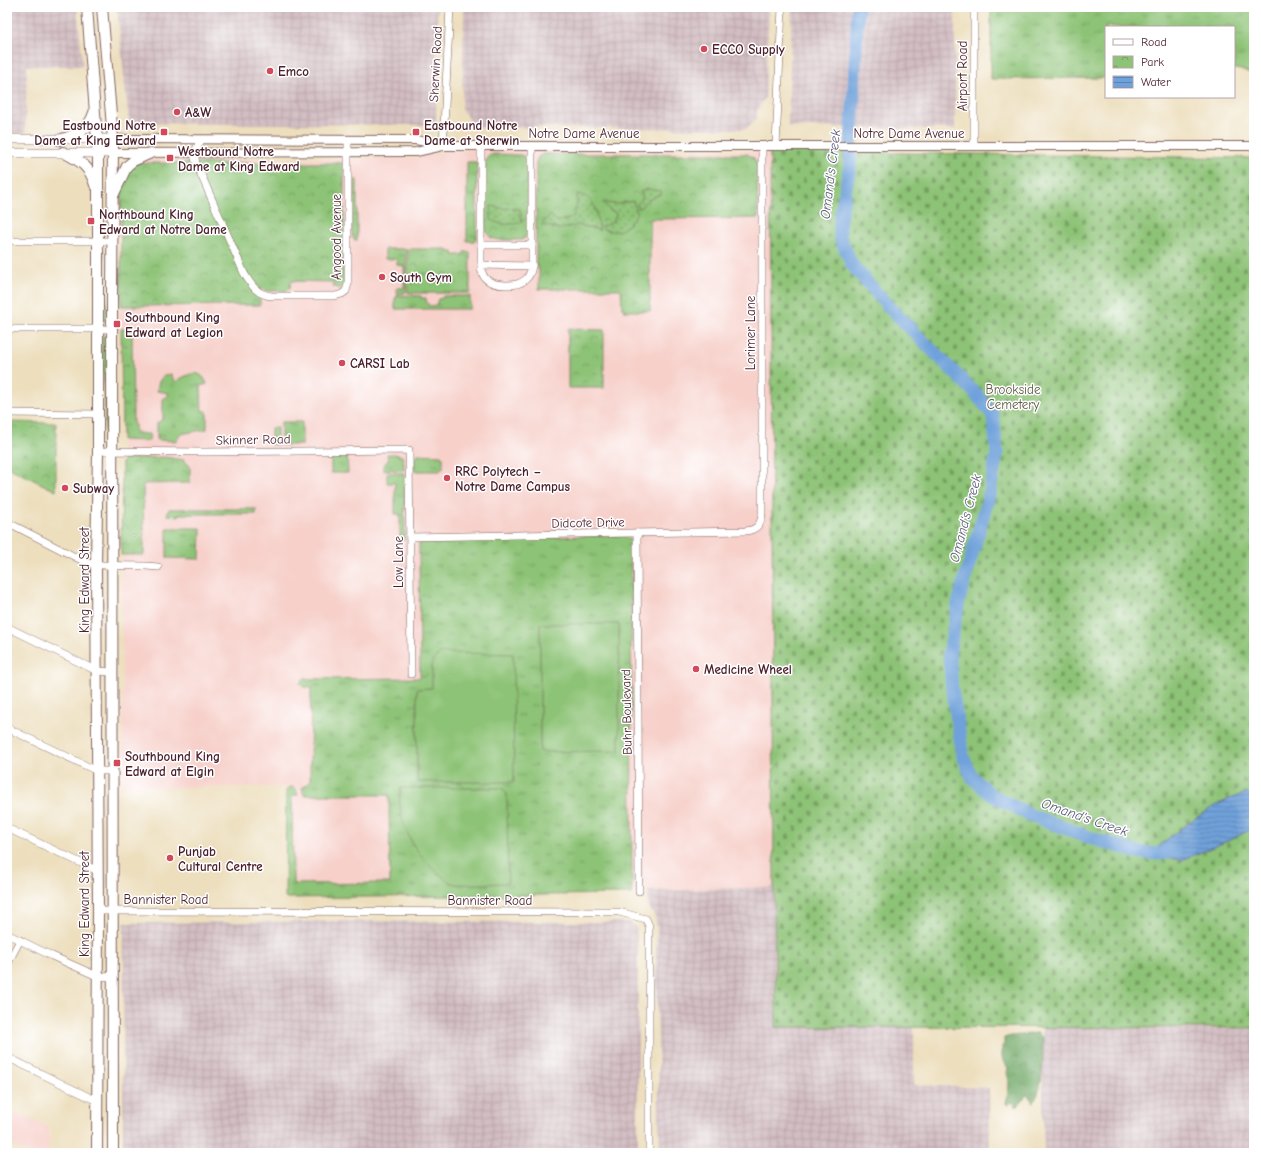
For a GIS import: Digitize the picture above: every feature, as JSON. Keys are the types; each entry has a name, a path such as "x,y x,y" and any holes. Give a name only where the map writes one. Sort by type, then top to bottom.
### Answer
{"main road":[{"name":"King Edward Street","path":"87,7 98,139 98,451 96,565 98,871 97,1153"},
{"path":"102,7 113,139 113,1153"},
{"path":"59,140 77,134 86,128 90,123 95,109"},
{"name":"Notre Dame Avenue","path":"7,140 113,139"},
{"name":"Notre Dame Avenue","path":"7,152 113,153"},
{"path":"63,152 78,160 90,171 98,194"},
{"path":"112,200 127,166 133,161 151,153"}],"street":[{"name":"Sherwin Road","path":"443,146 450,7"},
{"path":"776,146 782,7"},
{"name":"Airport Road","path":"974,7 974,146"},
{"name":"Notre Dame Avenue","path":"113,139 416,140 443,146 1254,146"},
{"path":"194,153 201,140"},
{"path":"308,153 309,140"},
{"name":"Angood Avenue","path":"194,153 196,163 242,269 256,290 263,295 272,296 335,296 346,291 348,284 348,140"},
{"name":"Notre Dame Avenue","path":"113,153 416,152 443,146"},
{"path":"481,146 481,265 485,278 499,284 515,284 524,281 530,274 532,266 532,146"},
{"name":"Lorimer Lane","path":"761,520 762,146"},
{"path":"7,241 112,241"},
{"path":"481,245 532,245"},
{"path":"481,265 532,266"},
{"path":"7,329 112,329"},
{"path":"7,413 98,414"},
{"name":"Skinner Road","path":"98,451 409,450"},
{"name":"Low Lane","path":"409,450 411,674"},
{"name":"Didcote Drive","path":"410,537 746,531 757,527 761,520"},
{"path":"7,522 87,563 96,565 142,565 158,567"},
{"name":"Buhr Boulevard","path":"636,533 639,891"},
{"path":"7,627 97,671 112,672"},
{"path":"7,728 97,771 112,771"},
{"path":"7,828 98,871"},
{"name":"Bannister Road","path":"98,911 619,912 646,919 649,926 649,1153"},
{"path":"7,934 97,976 112,977"},
{"path":"7,965 20,940"},
{"path":"7,1057 97,1101"}],"shaded area":[{"path":"7,7 77,7 83,66 27,66 25,133 7,133"},
{"path":"117,7 438,7 436,40 436,125 129,123"},
{"path":"464,7 769,7 765,98 757,110 756,119 746,129 474,127 462,110"},
{"path":"792,7 955,7 955,129 788,127"},
{"name":"RRC Polytech – Notre Dame Campus","path":"455,150 770,151 774,887 639,891 632,894 285,898 285,787 123,787 119,169 121,165 127,160 406,158"},
{"path":"774,887 776,1027 914,1027 914,1085 989,1088 990,1153 660,1153 656,952 657,928 655,917 648,905 648,891"},
{"path":"335,921 630,922 636,928 638,953 638,1153 123,1153 124,923"},
{"path":"1042,1028 1254,1029 1254,1153 1044,1153"},
{"path":"7,1107 49,1128 49,1153 27,1153 7,1143"}],"green space":[{"path":"991,7 1254,7 1254,75 1243,70 1235,69 1235,26 1105,26 1105,78 991,79"},
{"name":"Brookside Cemetery","path":"770,151 1254,158 1254,1028 776,1027"},
{"path":"494,154 521,155 527,158 528,232 526,237 522,240 499,240 491,238 486,231 485,164 488,157"},
{"path":"543,154 747,154 754,158 757,164 758,218 650,219 650,311 624,311 624,308 622,308 621,289 539,289 539,268 536,267 536,162 538,157"},
{"path":"467,162 477,162 477,238 474,241 467,241"},
{"path":"128,163 344,163 344,286 339,290 337,287 333,287 333,282 291,281 290,288 287,291 265,291 260,288 260,305 121,306 121,169"},
{"path":"356,179 357,240 354,240 352,236 352,184"},
{"path":"647,189 661,191 662,193 646,201 639,209 637,204 643,198 640,192"},
{"path":"577,194 589,199 592,203 596,212 600,230 578,225 561,229 542,225 550,215 557,221 566,220 573,217 577,204"},
{"path":"633,201 637,212 628,225 614,231 603,229 602,226 611,223 616,215 615,212 610,211 604,203 617,204"},
{"path":"491,206 520,209 522,222 506,224 491,220"},
{"path":"102,248 107,313 104,322 102,323"},
{"path":"385,249 406,249 406,292 404,293 397,293 397,288 404,288 404,266 397,265 397,259 385,259"},
{"path":"408,249 448,249 448,252 453,252 453,255 462,255 464,252 470,252 470,293 408,293"},
{"path":"397,295 421,296 421,298 426,298 427,304 431,306 436,305 438,299 443,298 443,296 470,296 470,309 395,309 395,298"},
{"path":"121,329 132,329 133,424 135,425 135,432 150,434 149,441 122,440"},
{"path":"568,329 604,330 604,388 568,388"},
{"path":"102,333 107,343 107,441 105,436 105,388 101,358"},
{"path":"171,374 175,382 193,374 201,375 204,378 207,384 201,386 202,411 207,411 207,429 181,434 176,441 157,440 157,423 163,419 163,398 167,397 169,393 157,391 157,387 162,377"},
{"path":"7,422 56,423 56,491 7,467"},
{"path":"281,422 302,422 302,445 281,445"},
{"path":"271,428 277,428 277,445 271,445"},
{"path":"336,454 344,454 347,456 348,473 331,473 331,458"},
{"path":"387,454 402,456 404,461 404,470 383,470 383,465 388,461"},
{"path":"418,454 441,455 443,458 443,469 440,469 440,471 414,471 414,458"},
{"path":"165,457 184,460 190,466 190,483 143,484 144,555 121,555 122,463 124,459"},
{"path":"387,473 404,473 405,540 400,540 400,514 395,514 395,483 387,483"},
{"path":"169,509 256,509 256,514 179,514 179,516 167,515"},
{"path":"167,528 201,528 200,559 167,558"},
{"path":"616,535 625,536 631,541 632,894 285,898 286,791 290,787 295,788 298,795 292,796 293,884 390,883 389,795 304,795 302,788 310,781 311,687 304,687 300,684 303,679 420,678 419,543 424,541"},
{"path":"540,624 619,624 619,751 540,752"},
{"path":"440,653 513,654 514,782 417,782 417,689 432,688 432,662"},
{"path":"401,788 502,788 507,794 508,883 457,884 449,882 433,869 416,849 404,825 401,813"},
{"path":"1037,1033 1043,1038 1043,1062 1041,1081 1037,1096 1033,1102 1028,1095 1026,1095 1017,1107 1012,1102 1008,1105 1006,1104 1009,1084 1007,1073 1008,1068 1002,1057 1004,1038"}],"water":[{"path":"1247,793 1254,799 1254,828 1182,860 1163,858 1159,854 1159,846 1190,822 1223,802"}],"waterway":[{"name":"Omand's Creek","path":"858,7 850,166 840,218 840,237 852,265 889,307 974,392 993,415 997,453 990,492 959,600 949,653 952,689 963,756 972,777 990,794 1030,815 1094,839 1136,852 1159,854 1175,850"}],"place":[{"name":"ECCO Supply","path":"704,49"},
{"name":"Emco","path":"270,71"},
{"name":"A&W","path":"177,112"},
{"name":"Eastbound Notre Dame at King Edward","path":"164,132"},
{"name":"Eastbound Notre Dame at Sherwin","path":"416,132"},
{"name":"Westbound Notre Dame at King Edward","path":"170,158"},
{"name":"Northbound King Edward at Notre Dame","path":"91,221"},
{"name":"South Gym","path":"382,277"},
{"name":"Southbound King Edward at Legion","path":"117,324"},
{"name":"CARSI Lab","path":"342,363"},
{"name":"RRC Polytech – Notre Dame Campus","path":"447,478"},
{"name":"Subway","path":"65,488"},
{"name":"Medicine Wheel","path":"696,669"},
{"name":"Southbound King Edward at Elgin","path":"117,763"},
{"name":"Punjab Cultural Centre","path":"170,858"}]}
